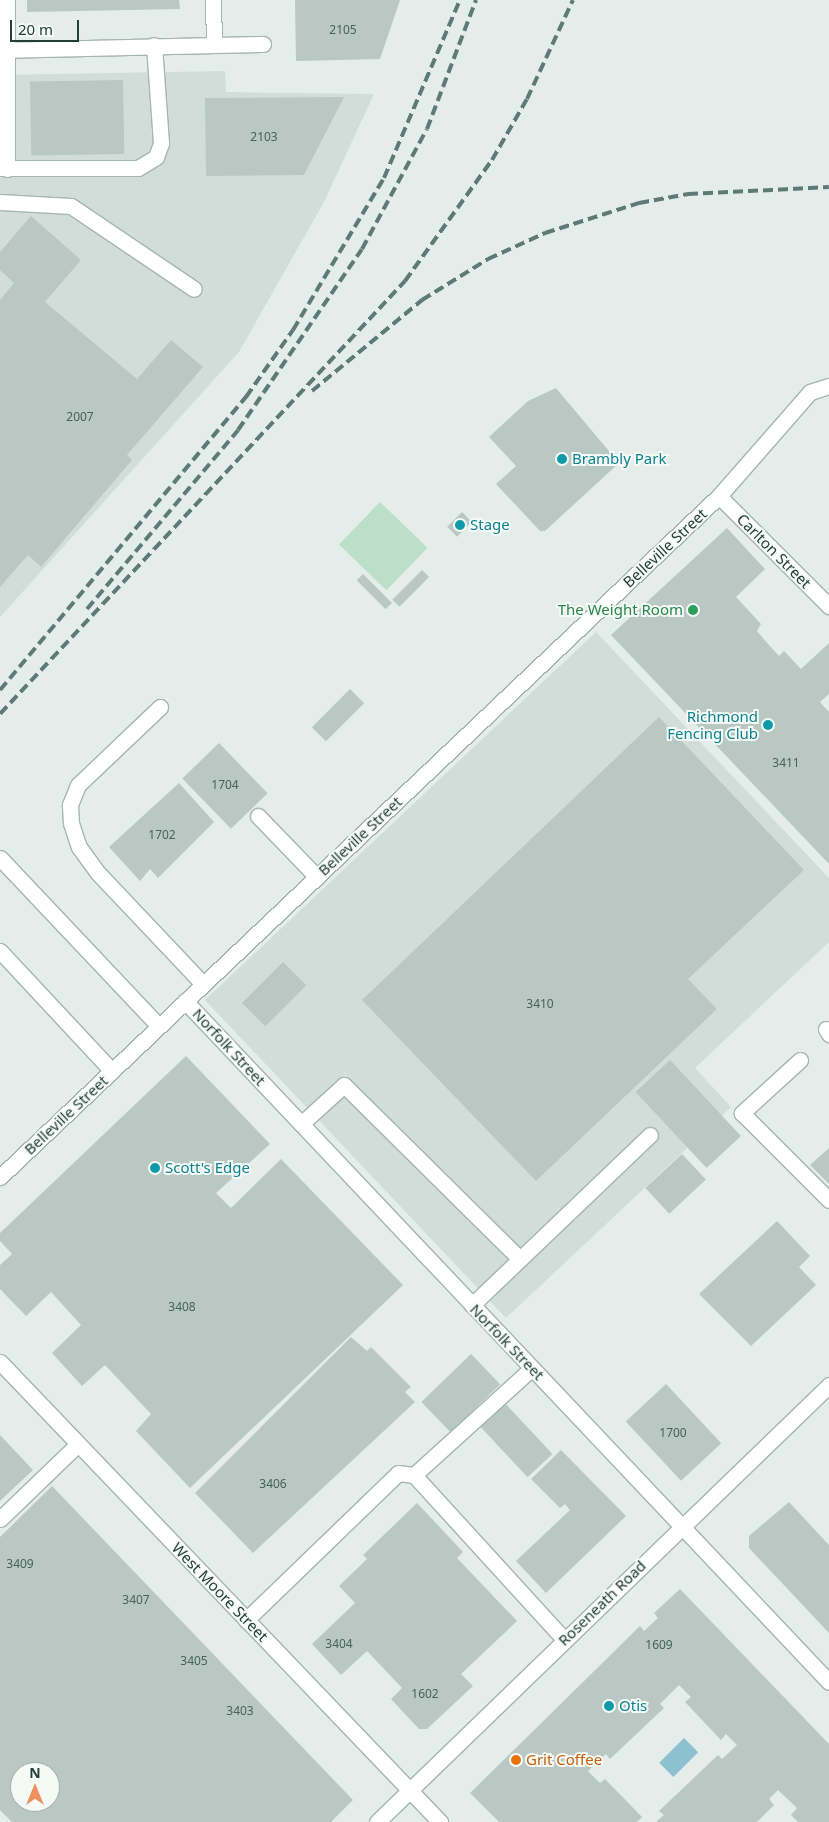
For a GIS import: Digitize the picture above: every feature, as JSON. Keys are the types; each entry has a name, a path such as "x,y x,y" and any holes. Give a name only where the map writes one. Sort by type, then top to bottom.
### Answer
{"street":[{"path":"7,0 4,50 4,168 138,168 156,158 161,143 154,45"},
{"path":"213,0 214,44"},
{"path":"4,50 154,45 262,44"},
{"path":"0,202 71,206 194,289"},
{"name":"Belleville Street","path":"0,1177 719,496 810,392 829,386"},
{"name":"Carlton Street","path":"719,496 829,606"},
{"path":"160,707 78,785 70,805 71,823 80,847 98,873 203,984"},
{"path":"258,816 317,877"},
{"path":"0,858 159,1026"},
{"path":"0,951 112,1071"},
{"name":"Norfolk Street","path":"185,1001 680,1527 829,1682"},
{"path":"800,1060 742,1112 829,1200"},
{"path":"301,1124 344,1085 520,1259"},
{"path":"472,1305 650,1135"},
{"name":"West Moore Street","path":"0,1362 440,1822"},
{"path":"414,1475 532,1368"},
{"name":"Roseneath Road","path":"377,1822 564,1639 829,1385"},
{"path":"0,1519 78,1444"},
{"path":"246,1620 398,1473 414,1475 564,1639"}],"shaded area":[{"path":"225,71 226,92 374,94 324,202 239,352 0,617 0,75"},
{"path":"596,632 829,878 829,942 695,1068 731,1107 506,1318 205,1000"}],"green space":[{"path":"380,502 427,548 386,590 339,544"}],"water":[{"path":"684,1738 698,1752 673,1777 659,1763"}],"building":[{"path":"27,0 179,0 180,9 27,12"},
{"path":"295,0 400,0 380,59 296,61"},
{"path":"123,80 124,154 31,156 30,82"},
{"path":"344,97 304,175 206,176 205,98"},
{"path":"31,216 81,260 45,302 137,379 171,340 203,367 127,455 132,460 41,567 28,555 0,587 0,300 14,283 0,270 0,252"},
{"name":"Brambly Park","path":"556,388 619,463 545,531 540,531 496,484 516,466 489,437 528,401"},
{"name":"Stage","path":"462,512 472,522 457,537 447,527"},
{"path":"727,528 765,569 736,597 761,624 757,631 768,644 779,656 784,651 801,669 829,643 829,694 820,702 829,712 829,864 611,635"},
{"path":"422,570 429,577 399,607 392,600"},
{"path":"363,574 392,603 386,609 357,580"},
{"path":"350,689 364,703 326,741 312,727"},
{"path":"659,717 804,870 688,979 717,1009 536,1181 362,1000"},
{"path":"219,743 268,793 231,829 182,778"},
{"path":"179,783 214,822 158,878 150,869 140,881 109,847"},
{"path":"283,962 306,985 265,1026 242,1003"},
{"path":"186,1056 270,1144 216,1193 231,1208 281,1159 403,1285 190,1488 136,1431 151,1414 105,1365 82,1386 52,1353 81,1325 51,1292 26,1316 0,1289 0,1265 12,1254 0,1241 0,1233"},
{"path":"670,1060 741,1136 707,1168 636,1092"},
{"path":"829,1148 829,1184 810,1165"},
{"path":"682,1154 706,1180 669,1214 645,1188"},
{"path":"777,1221 810,1256 799,1267 816,1285 751,1346 699,1294"},
{"path":"351,1337 367,1351 371,1347 411,1387 405,1392 415,1402 253,1553 195,1493"},
{"path":"471,1354 500,1384 451,1432 421,1402"},
{"path":"666,1384 721,1443 681,1481 626,1422"},
{"path":"502,1400 552,1454 528,1477 477,1423"},
{"path":"0,1435 33,1470 0,1501"},
{"path":"561,1450 626,1516 546,1593 516,1561 570,1510 565,1504 560,1508 531,1479"},
{"path":"52,1486 353,1800 331,1822 12,1822 0,1810 0,1537"},
{"path":"789,1502 829,1545 829,1633 749,1548 749,1536"},
{"path":"417,1503 463,1552 457,1558 517,1621 461,1674 473,1686 427,1729 419,1729 391,1699 402,1688 367,1651 341,1675 312,1644 355,1603 339,1586 367,1559 363,1555"},
{"name":"Otis","path":"680,1589 829,1744 829,1822 798,1822 791,1815 797,1808 778,1790 769,1799 774,1805 757,1822 656,1822 664,1815 659,1811 718,1755 722,1759 737,1745 726,1734 721,1740 685,1702 691,1697 679,1685 660,1704 664,1708 610,1759 606,1754 588,1771 600,1783 605,1779 642,1817 637,1822 499,1822 470,1793 640,1626 644,1631 658,1618 654,1613"}],"railway":[{"path":"0,690 246,397 293,330 384,178 460,0"},
{"path":"87,609 238,430 362,249 427,129 476,0"},
{"path":"0,714 405,281 492,160 527,99 573,0"},
{"path":"312,391 422,300 488,259 545,233 639,203 688,194 829,187"}],"place":[{"name":"Brambly Park","path":"562,459"},
{"name":"Stage","path":"460,525"},
{"name":"The Weight Room","path":"693,610"},
{"name":"Richmond Fencing Club","path":"768,725"},
{"name":"Scott's Edge","path":"155,1168"},
{"name":"Otis","path":"609,1706"},
{"name":"Grit Coffee","path":"516,1760"}]}
